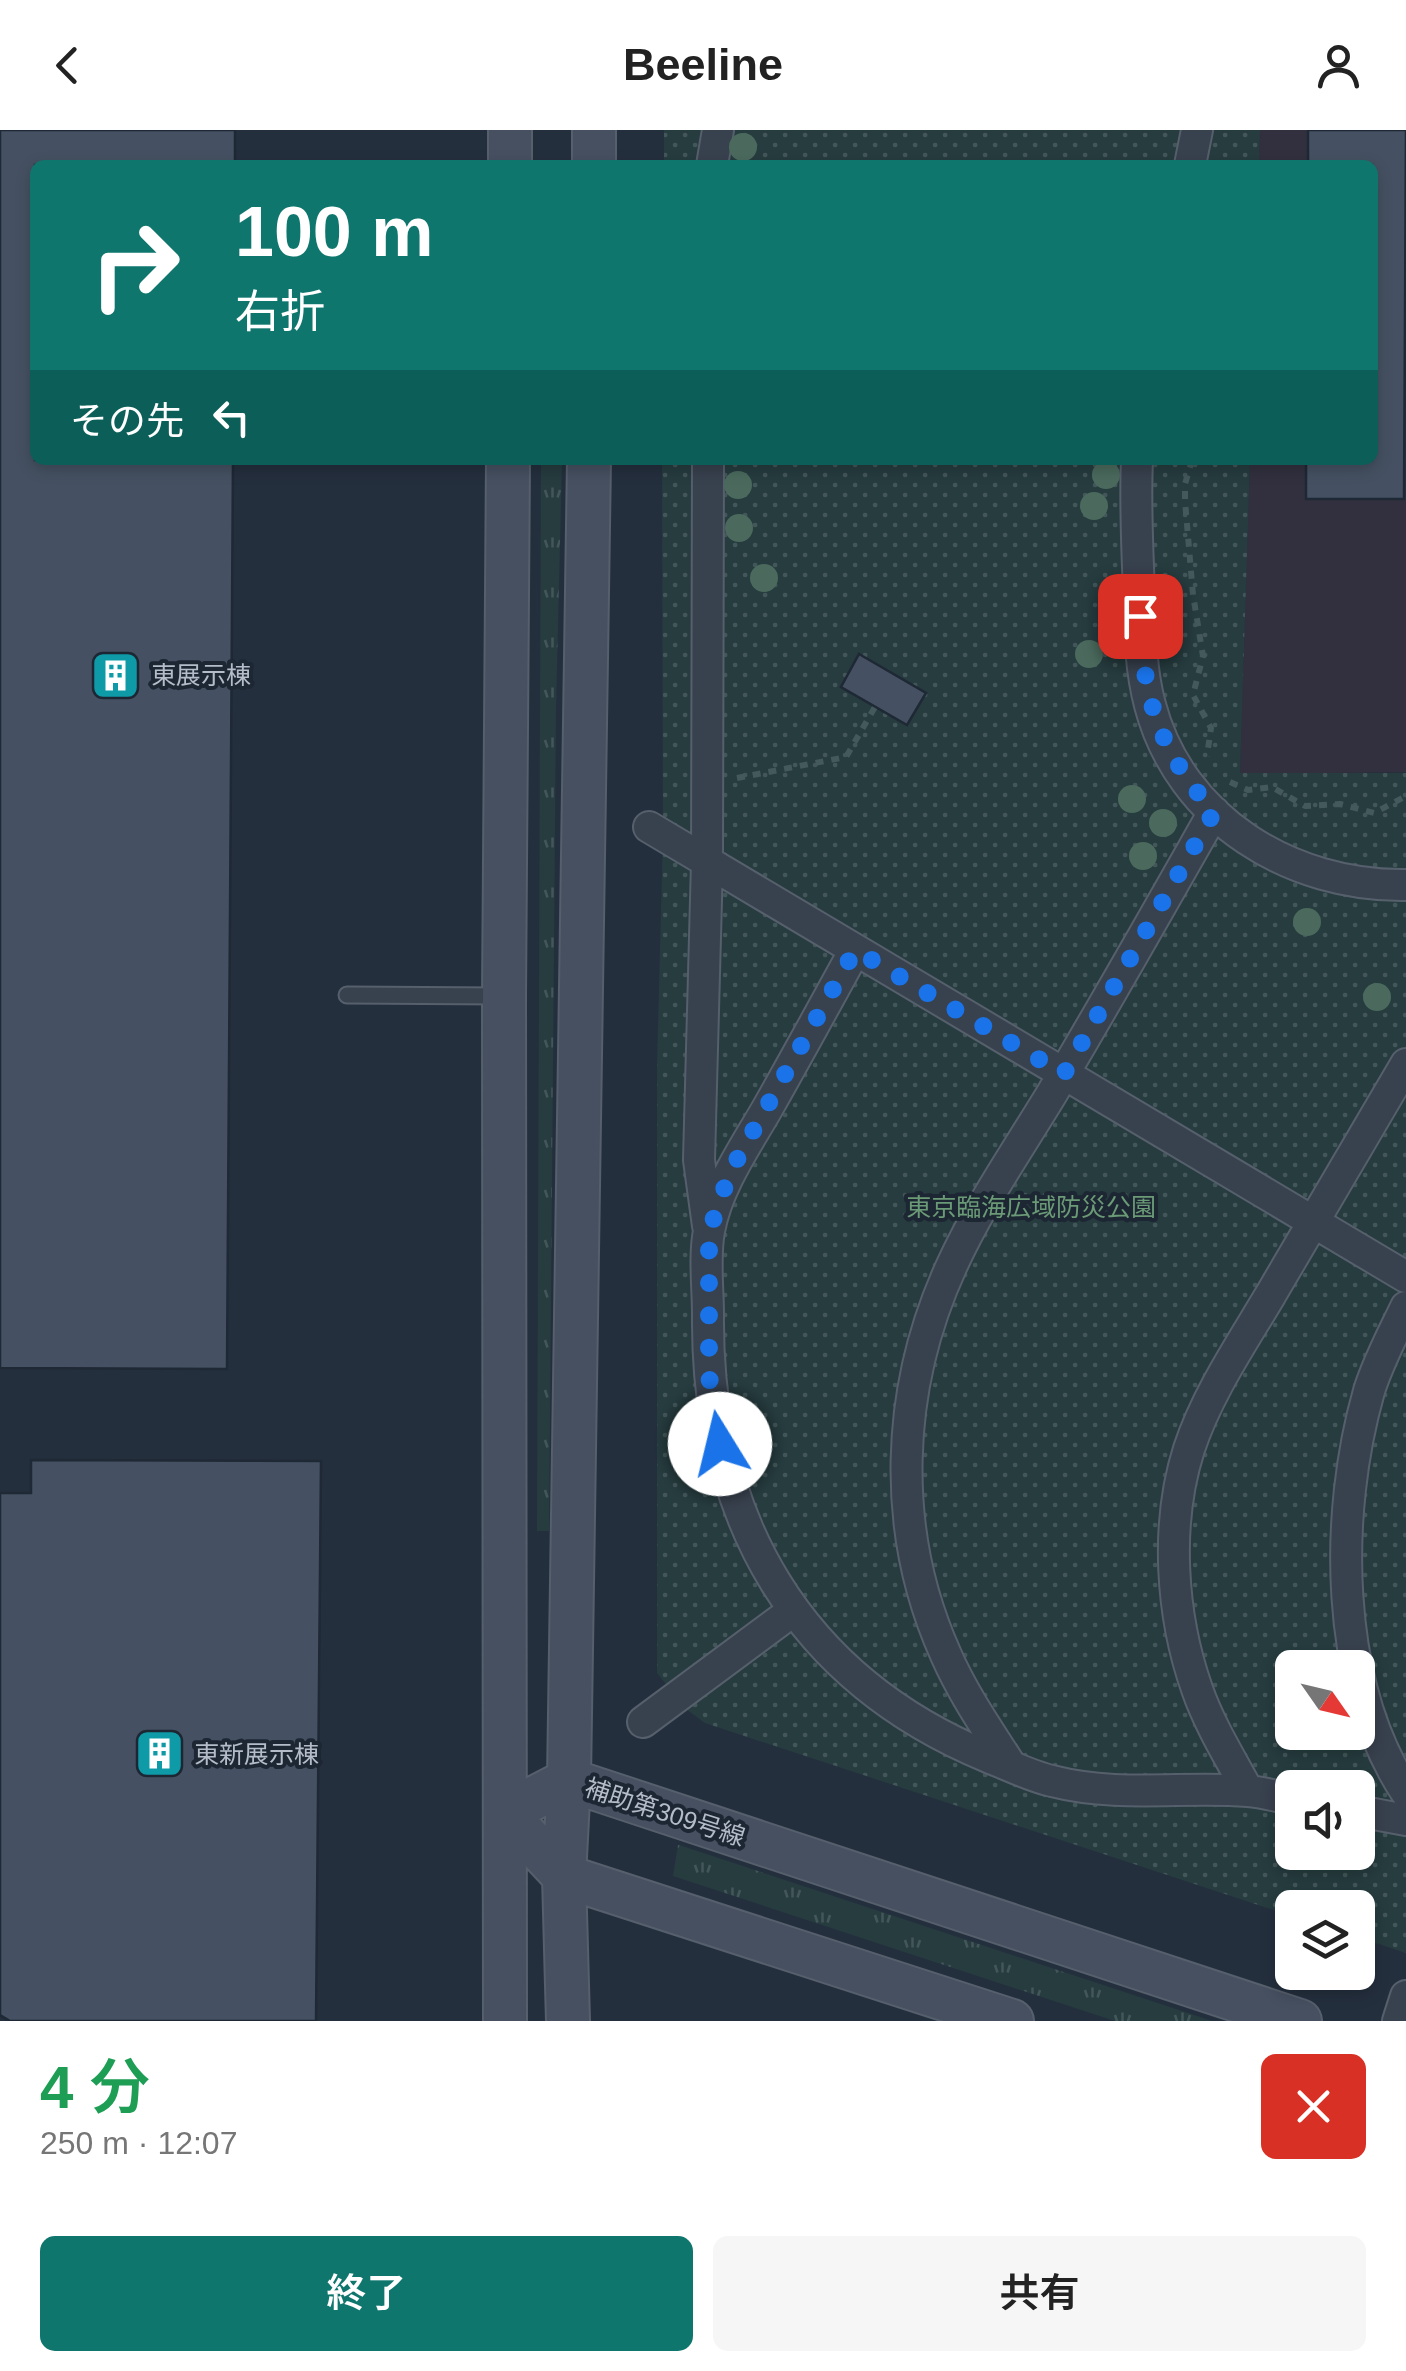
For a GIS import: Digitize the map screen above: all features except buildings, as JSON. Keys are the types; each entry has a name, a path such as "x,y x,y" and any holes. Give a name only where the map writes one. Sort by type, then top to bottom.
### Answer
{"street":[{"path":"510,130 510,160"},
{"path":"594,130 594,160"},
{"path":"713,160 718,130"},
{"path":"1191,160 1197,130"},
{"path":"504,2021 508,465"},
{"path":"568,2021 564,1876 569,1780 590,465"},
{"path":"708,465 707,862 699,1160 709,1232 709,1376 724,1466 754,1545 794,1610 855,1676 884,1700 962,1746 1049,1781 1090,1789 1136,1793 1248,1791 1275,1796"},
{"path":"1138,465 1136,523 1145,682 1158,730 1200,774 1214,812 1239,836 1296,867 1353,883 1406,886"},
{"path":"1011,1766 963,1689 924,1597 909,1525 906,1458 914,1383 923,1344 947,1278 973,1225 1214,812"},
{"path":"649,827 1406,1277"},
{"path":"709,1232 730,1172 855,950"},
{"path":"1248,1791 1198,1692 1179,1619 1175,1575 1180,1488 1190,1448 1206,1409 1406,1064"},
{"path":"1406,1307 1371,1386 1358,1433 1346,1574 1354,1646 1369,1714 1394,1774 1406,1792"},
{"path":"643,1722 794,1610"},
{"name":"補助第309号線","path":"506,1812 569,1780 1300,2021"},
{"path":"506,1812 564,1876 1012,2021"},
{"path":"1375,1815 1406,1820"},
{"path":"1398,2021 1406,1996"}],"lane":[{"path":"347,995 504,996"}],"path":[{"path":"1191,465 1185,502 1203,656 1193,695 1211,728 1207,758 1200,774 1248,790 1272,787 1306,806 1340,804 1374,813 1406,796"},
{"path":"707,784 846,757 875,706"}],"shaded area":[{"path":"1260,130 1406,130 1406,772 1240,774 1250,465 1378,465 1378,160 1259,160"}],"green space":[{"path":"664,130 1260,130 1259,160 664,160"},
{"path":"541,465 562,465 549,1531 537,1531"},
{"name":"東京臨海広域防災公園","path":"662,465 1250,465 1240,773 1406,773 1406,1953 1375,1943 1375,1890 1275,1890 1275,1910 705,1723 686,1709 657,1673"},
{"path":"678,1845 1212,2021 1115,2021 673,1876"}],"place":[{"name":"東展示棟","path":"116,675"},
{"name":"東新展示棟","path":"159,1754"}],"route":[{"path":"720,1444 709,1376 709,1232 730,1172 855,950 1064,1074 1214,812 1188,783 1158,730 1145,682 1140,616"}]}
